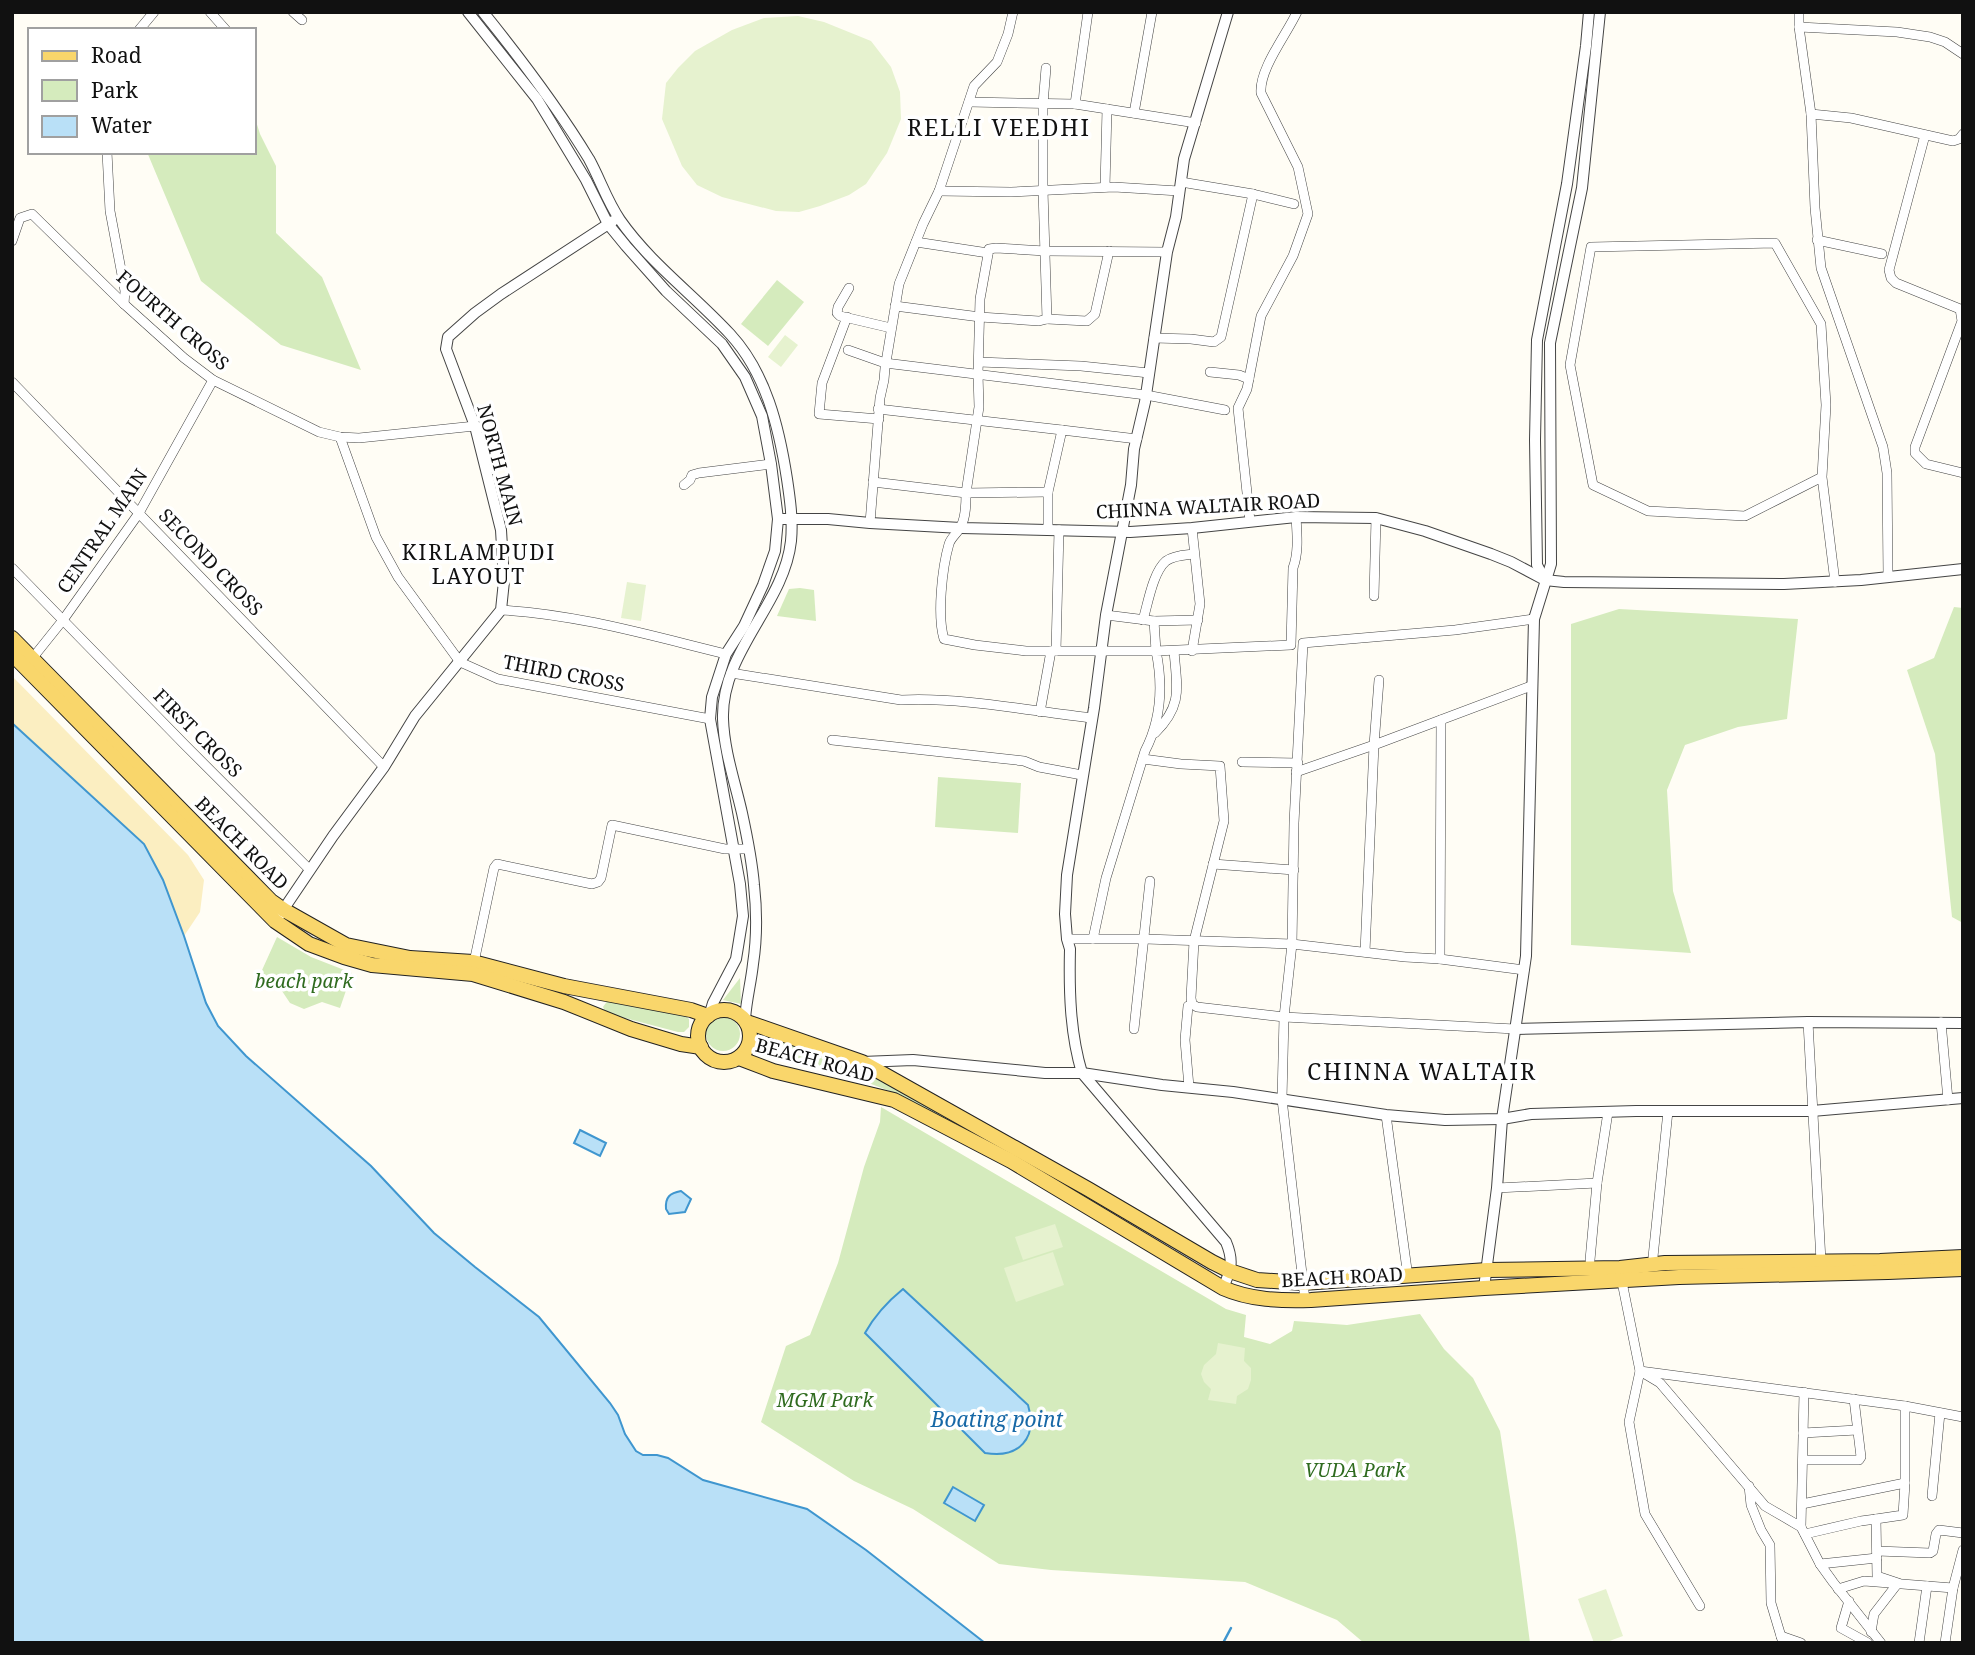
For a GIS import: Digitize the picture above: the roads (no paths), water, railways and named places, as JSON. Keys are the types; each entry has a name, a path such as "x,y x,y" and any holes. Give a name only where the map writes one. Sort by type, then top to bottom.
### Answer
{"main road":[{"name":"BEACH ROAD","path":"12,638 28,663 271,901 279,916 346,945 709,1015"},
{"name":"BEACH ROAD","path":"12,654 28,663"},
{"name":"BEACH ROAD","path":"473,968 631,1029 701,1047"},
{"path":"720,1010 730,1010 740,1014 746,1021 750,1042 746,1051 738,1058 719,1062 709,1058 701,1047 698,1040 699,1030 703,1020 709,1015 720,1010"},
{"name":"BEACH ROAD","path":"746,1021 862,1062 1230,1270 1257,1280 1303,1283 1487,1270 1679,1277 1963,1269"},
{"name":"BEACH ROAD","path":"738,1058 773,1071 894,1100 1012,1161 1223,1288 1234,1293 1264,1298 1284,1301 1484,1288 1621,1275 1665,1263 1821,1262 1963,1257"}],"street":[{"path":"141,28 154,12"},
{"path":"210,12 224,28"},
{"path":"293,12 302,20"},
{"path":"468,12 537,99 613,220 731,335 753,365 771,404 788,488 791,542 774,591 731,674 723,718 730,768 742,814 754,883 757,915 746,1021"},
{"path":"484,12 562,118 590,161 626,246 666,291 722,344 745,377 762,416 778,519 775,551 744,625 726,654 712,697 710,719 740,884 743,916 736,959 709,1015"},
{"path":"870,523 878,414 899,284 939,191 975,86 997,62 1013,12"},
{"path":"1075,104 1088,12"},
{"path":"1134,113 1152,12"},
{"path":"1223,1288 1230,1270 1230,1252 1226,1242 1082,1073 1071,1026 1070,949 1065,914 1067,875 1106,615 1131,485 1134,449 1146,396 1167,252 1176,217 1184,159 1228,12"},
{"path":"1250,522 1238,408 1247,389 1261,316 1293,256 1308,214 1298,167 1261,93 1260,84 1271,57 1297,12"},
{"path":"1545,580 1538,565 1535,440 1537,340 1567,184 1589,12"},
{"path":"1484,1288 1497,1188 1502,1119 1524,970 1531,801 1534,619 1551,564 1550,342 1582,188 1601,12"},
{"path":"1799,12 1811,114 1817,240 1821,268 1883,447 1888,576"},
{"path":"1799,27 1897,32 1930,37 1945,42 1963,54"},
{"path":"1046,68 1046,319"},
{"path":"969,102 1075,104 1196,123"},
{"path":"1105,187 1107,109"},
{"path":"1811,114 1851,118 1953,141 1963,134"},
{"path":"1925,135 1889,270 1896,283 1960,309 1962,321 1915,453 1926,464 1963,473"},
{"path":"107,154 110,211 125,291 124,304"},
{"path":"939,191 1011,192 1180,186 1253,194 1294,204"},
{"path":"1154,338 1214,342 1222,337 1253,194"},
{"name":"FOURTH CROSS","path":"12,241 20,218 32,214 184,358 213,380 319,432 359,438 475,426"},
{"name":"NORTH MAIN","path":"501,610 504,580 500,530 475,426 446,349 448,337 501,294 613,220"},
{"path":"1817,240 1882,254"},
{"path":"916,242 988,253"},
{"path":"1822,477 1745,516 1648,511 1593,485 1570,365 1591,247 1775,243 1821,324 1826,405 1822,477 1835,582"},
{"path":"1167,252 989,249 980,299 979,407 966,506 961,528 949,544 943,578 940,626 944,639 1026,651 1174,651 1291,645 1455,630 1534,619"},
{"path":"895,306 980,317 1087,321 1095,314 1109,251"},
{"path":"849,288 837,310 840,316 891,328"},
{"path":"847,317 822,383 818,414 878,414 977,421 1137,439"},
{"path":"1953,347 1963,352"},
{"path":"849,351 885,363 1146,396 1225,410"},
{"path":"979,362 1081,366 1149,373"},
{"path":"1210,372 1239,374 1249,379"},
{"name":"CENTRAL MAIN","path":"28,663 63,620 139,513 213,380"},
{"name":"SECOND CROSS","path":"12,382 384,767"},
{"path":"1040,712 1053,651 1053,530 1048,492 1062,430"},
{"name":"THIRD CROSS","path":"340,437 376,537 398,578 460,662 498,679 710,719"},
{"path":"684,485 692,475 699,473 771,464"},
{"path":"873,482 966,493 1048,492"},
{"path":"1291,645 1296,517"},
{"name":"CHINNA WALTAIR ROAD","path":"778,519 828,519 961,528 1130,532 1296,517 1377,518 1491,554 1545,580"},
{"path":"1374,596 1377,518"},
{"path":"1192,528 1199,604 1192,650"},
{"path":"1154,734 1160,671 1148,620 1152,588 1166,561 1194,554"},
{"name":"FIRST CROSS","path":"12,568 309,869"},
{"path":"1545,580 1784,584 1861,580 1963,569"},
{"path":"279,916 309,869 384,767 415,716 501,610 616,627 726,654"},
{"path":"1106,615 1148,620 1198,620"},
{"path":"1303,643 1292,944 1284,1017 1282,1099 1304,1300"},
{"path":"1093,939 1107,878 1143,759 1154,734 1173,711 1176,702 1174,651"},
{"path":"731,674 901,700 948,700 1092,718"},
{"path":"1365,952 1379,680"},
{"path":"1242,762 1297,767 1374,745 1531,686"},
{"path":"1440,958 1441,720"},
{"path":"832,740 1024,761 1039,767 1082,775"},
{"path":"1143,759 1220,766 1224,821 1194,941 1191,998 1192,1004 1197,1007 1284,1017 1515,1029 1808,1021 1963,1023"},
{"path":"473,968 497,864 598,883 612,825 733,850 748,849"},
{"path":"1213,864 1294,870"},
{"path":"1134,1029 1150,881"},
{"path":"1067,939 1292,944 1440,958 1524,970"},
{"path":"1188,1006 1185,1040 1189,1087"},
{"path":"1808,1021 1821,1262"},
{"path":"1941,1023 1948,1100"},
{"path":"862,1062 913,1060 1045,1073 1082,1073 1386,1115 1444,1120 1608,1112 1812,1111 1963,1098"},
{"path":"1653,1257 1668,1111"},
{"path":"1590,1260 1597,1183 1608,1112"},
{"path":"1386,1115 1408,1277"},
{"path":"1497,1188 1597,1183"},
{"path":"1621,1275 1640,1371 1629,1422 1645,1514 1700,1606"},
{"path":"1640,1371 1905,1406 1963,1417"},
{"path":"1640,1371 1660,1383 1765,1506 1803,1530 1903,1515 1905,1406"},
{"path":"1804,1392 1803,1530 1820,1564 1881,1643"},
{"path":"1803,1460 1859,1460 1861,1457 1854,1399"},
{"path":"1932,1496 1940,1413"},
{"path":"1803,1433 1857,1430"},
{"path":"1802,1504 1905,1483"},
{"path":"1749,1486 1751,1505 1770,1545 1771,1603 1782,1639 1801,1643"},
{"path":"1876,1519 1877,1576 1898,1583"},
{"path":"1820,1564 1877,1554 1930,1553 1940,1530 1963,1533"},
{"path":"1945,1643 1952,1588 1963,1550"},
{"path":"1838,1589 1864,1581 1952,1588"},
{"path":"1871,1632 1874,1614 1898,1583"},
{"path":"1919,1643 1927,1586"},
{"path":"1849,1601 1840,1628 1868,1643"}],"water":[{"path":"12,723 144,844 163,880 206,1003 218,1026 246,1056 371,1166 434,1233 539,1317 610,1403 636,1451 643,1455 668,1458 703,1480 807,1509 866,1550 985,1643 12,1643"},
{"path":"580,1130 606,1143 600,1156 574,1143"},
{"path":"681,1191 691,1199 685,1212 669,1214 666,1209 667,1199 671,1194"},
{"name":"Boating point","path":"903,1289 1028,1405 1030,1427 1023,1444 1007,1453 985,1453 865,1333 882,1309"},
{"path":"953,1487 984,1505 975,1521 944,1503"}],"waterway":[{"path":"1223,1643 1231,1628"}],"district":[{"name":"RELLI VEEDHI","path":"999,128"},
{"name":"KIRLAMPUDI LAYOUT","path":"479,565"},
{"name":"CHINNA WALTAIR","path":"1422,1072"}],"park label":[{"name":"beach park","path":"304,981"},
{"name":"MGM Park","path":"825,1400"},
{"name":"VUDA Park","path":"1355,1470"}]}
